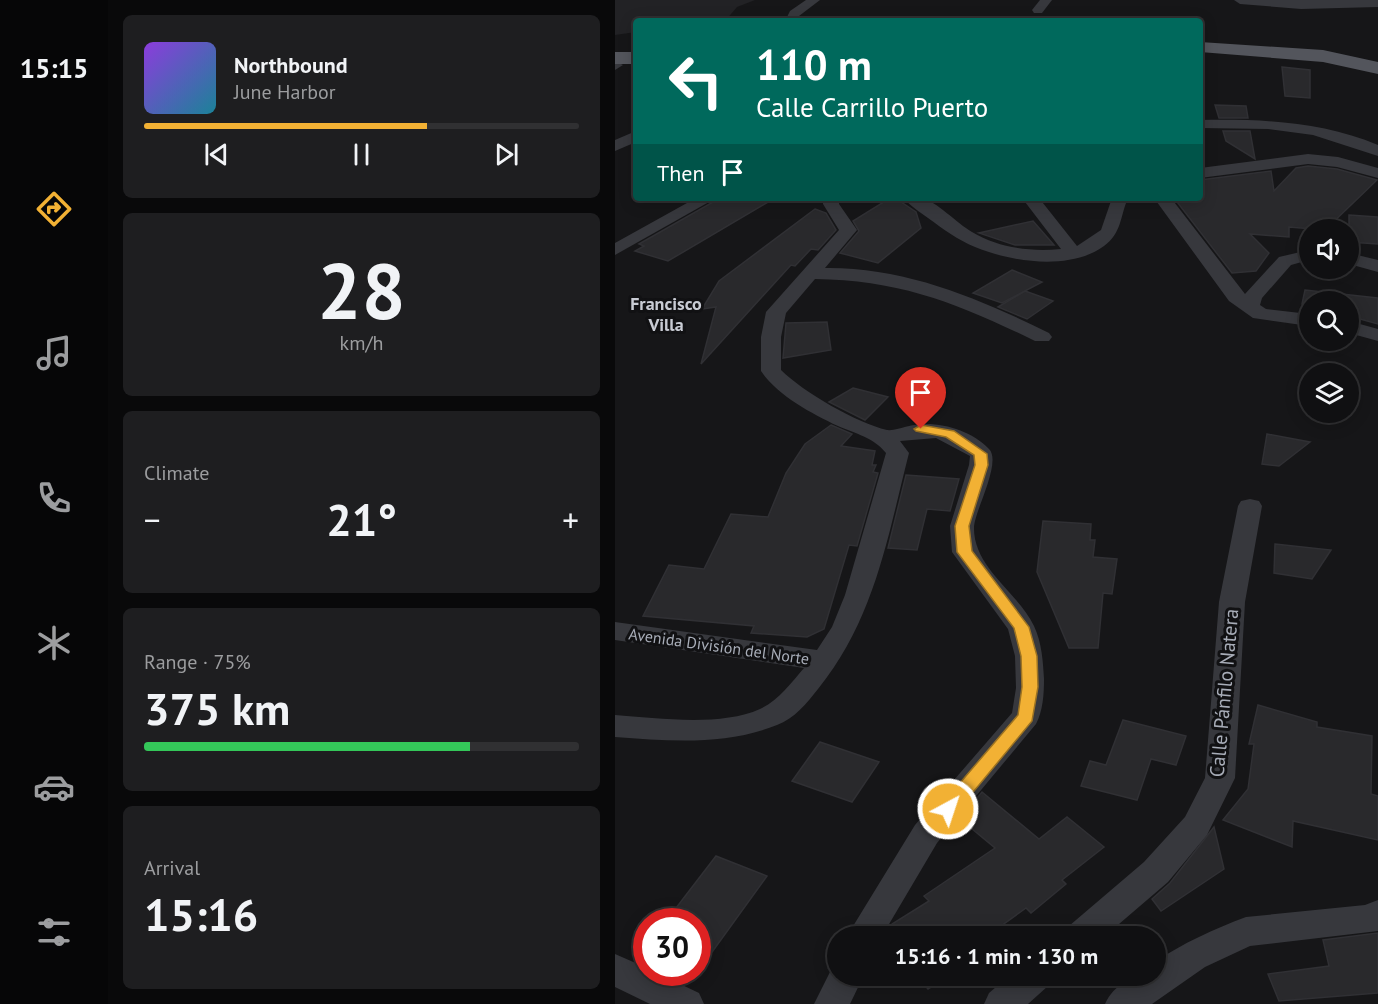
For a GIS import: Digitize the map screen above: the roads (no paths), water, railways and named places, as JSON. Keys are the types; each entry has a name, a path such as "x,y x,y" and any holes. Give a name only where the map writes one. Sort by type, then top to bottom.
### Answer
{"main road":[{"path":"1203,41 1288,47 1378,59"},
{"path":"1203,46 1323,56 1378,68"},
{"path":"615,63 633,59"},
{"path":"615,63 633,64"}],"street":[{"path":"792,18 794,14 814,0"},
{"path":"1240,0 1301,5 1357,1 1378,3"},
{"path":"1203,124 1316,129 1354,139 1378,151"},
{"path":"615,146 633,137"},
{"path":"1203,174 1308,159 1338,162 1378,173"},
{"path":"615,250 703,201"},
{"path":"831,201 849,230 808,273 776,312 771,337 771,371 786,387 816,405 842,419 887,437 921,429 950,434 981,454 981,465 962,526 965,552 1021,627 1029,656 1030,687 1026,716 926,834 870,926"},
{"path":"916,201 979,243 997,250 1044,256 1073,252 1097,244 1109,231 1119,201"},
{"path":"1032,201 1073,252"},
{"path":"1164,201 1236,297 1260,314 1299,319"},
{"path":"1250,306 1253,297 1285,261 1299,258"},
{"path":"1359,261 1378,266"},
{"path":"808,273 856,273 904,282 977,305 1042,337"},
{"path":"1359,330 1378,335"},
{"name":"Avenida División del Norte","path":"615,726 693,732 735,727 771,716 795,699 824,661 850,618 898,453 887,437"},
{"name":"Calle Pánfilo Natera","path":"1093,926 1156,872 1196,826 1220,778 1233,602 1250,506"},
{"name":"Avenida División del Norte","path":"615,631 824,661"},
{"path":"1123,1004 1193,956 1246,932 1375,918 1378,914"},
{"path":"615,970 686,1004"},
{"path":"832,1004 841,986"},
{"path":"1002,1004 1023,986"}],"district":[{"name":"Francisco Villa","path":"666,313"}]}
